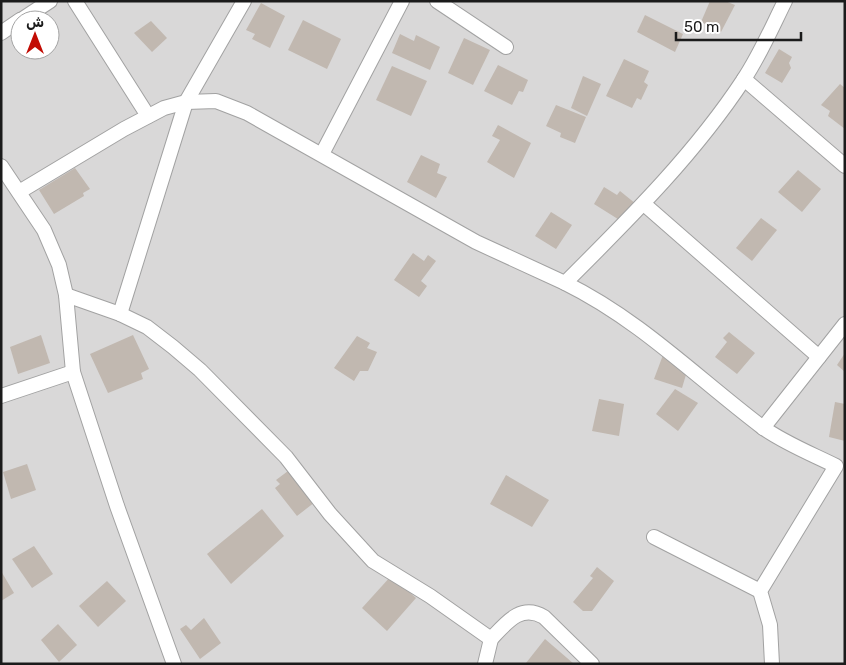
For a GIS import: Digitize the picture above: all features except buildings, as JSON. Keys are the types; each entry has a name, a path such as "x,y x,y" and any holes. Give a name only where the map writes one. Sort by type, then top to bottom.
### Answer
{"street":[{"path":"36,10 50,1"},
{"path":"75,1 148,116"},
{"path":"120,314 186,102 244,1"},
{"path":"322,154 402,1"},
{"path":"437,1 506,47"},
{"path":"565,283 644,204 684,158 744,79 786,1"},
{"path":"744,79 845,166"},
{"path":"19,192 164,108 186,102 216,101 240,110 322,154 468,238 594,298 641,329 763,428 840,467 760,592"},
{"path":"1,166 44,230 59,265 66,295 73,372 117,506 174,664"},
{"path":"644,204 818,357"},
{"path":"66,295 120,314 147,327 200,370 286,457 330,514 373,560 430,596 491,639"},
{"path":"763,428 845,324"},
{"path":"1,396 73,372"},
{"path":"654,537 760,592 770,624 772,664"},
{"path":"485,664 491,639 518,614 536,612 544,617 592,664"}],"shaded area":[{"path":"1,1 845,1 845,664 1,664"}]}
